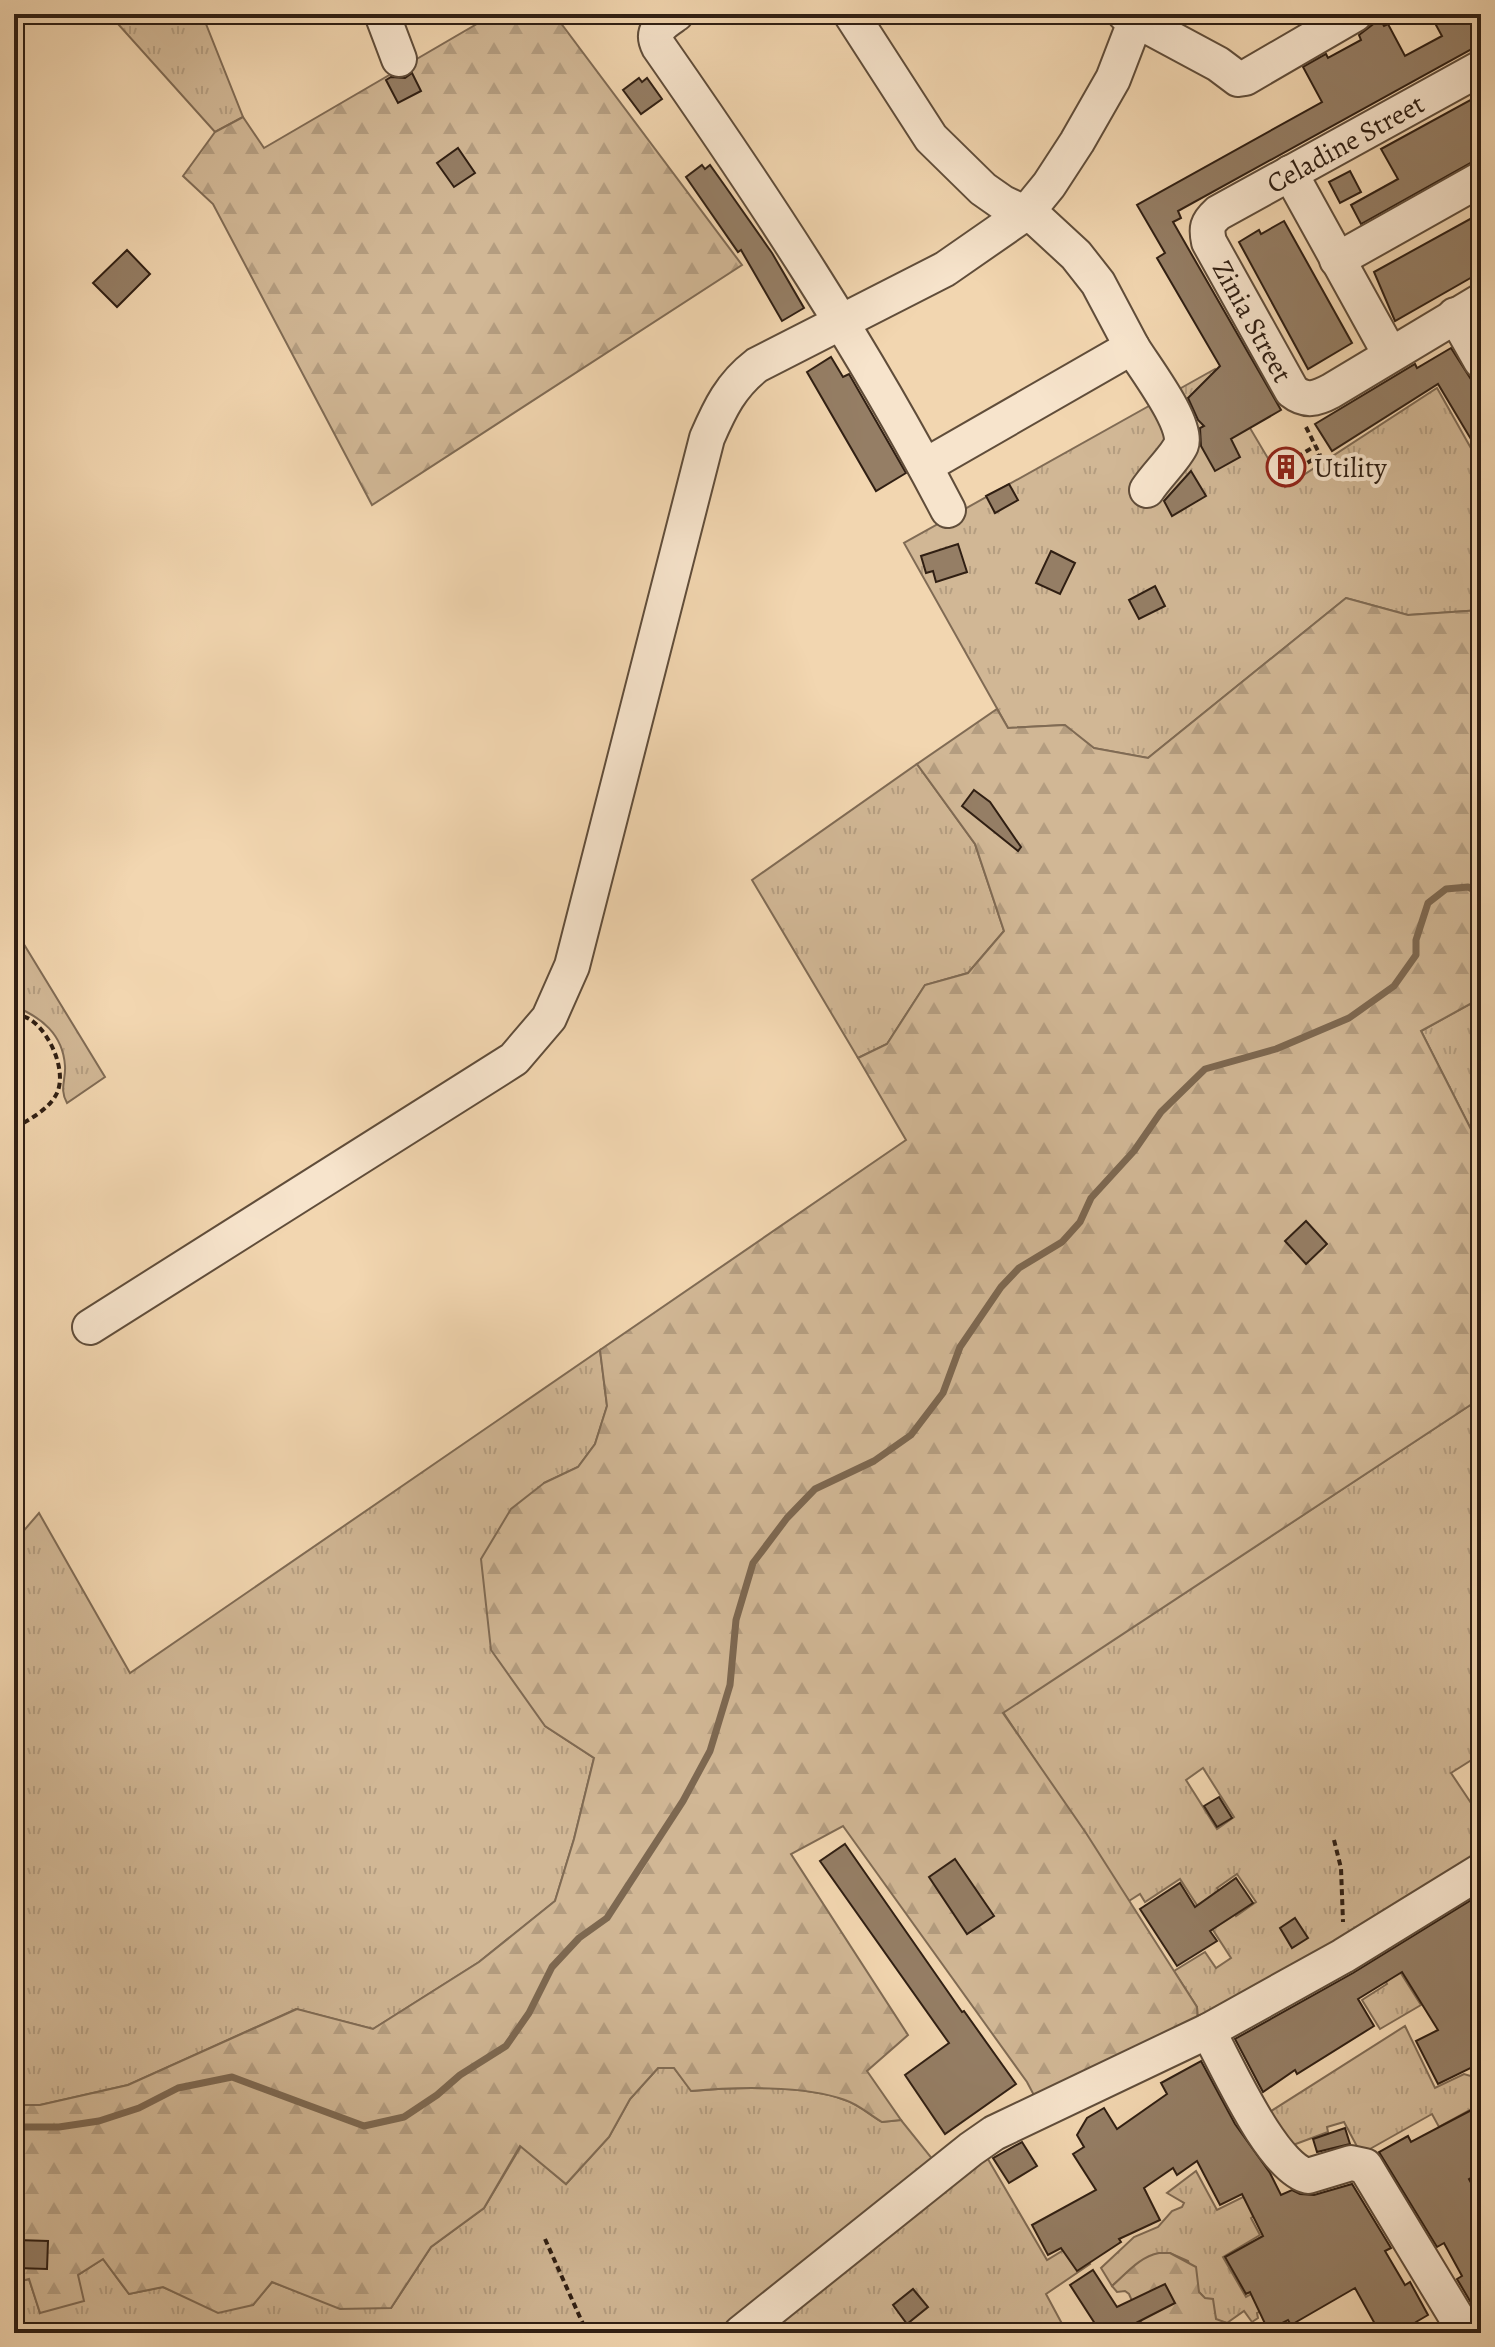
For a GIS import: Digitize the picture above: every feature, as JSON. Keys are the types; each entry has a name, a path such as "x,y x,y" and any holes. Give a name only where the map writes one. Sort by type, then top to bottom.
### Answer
{"street":[{"path":"382,14 399,59"},
{"path":"676,14 656,31 655,40 748,174 925,466 948,510"},
{"path":"851,14 931,138 983,189 1003,203 1027,212 1089,269 1183,433 1177,452 1158,472 1147,490"},
{"path":"90,1327 514,1059 549,1018 572,966 707,438 723,401 739,379 757,365 945,269 1027,212 1077,142 1113,79 1133,16 1218,64 1238,79 1245,78 1355,14"},
{"name":"Celadine Street","path":"1210,221 1218,213 1481,68"},
{"path":"1290,173 1390,354"},
{"path":"1337,260 1481,179"},
{"name":"Zinia Street","path":"1210,221 1206,229 1209,242 1292,391 1300,398 1311,399 1313,409"},
{"path":"1313,409 1390,354 1468,308 1481,361"},
{"path":"925,466 1132,347"},
{"path":"741,2333 994,2133 1208,2031 1343,1956 1481,1871"},
{"path":"1208,2031 1272,2147 1291,2169 1308,2176 1351,2163 1365,2166 1466,2333"}],"path":[{"path":"1313,409 1315,446 1320,455 1298,469 1293,461 1315,446"},
{"path":"14,1013 31,1020 41,1030 52,1048 61,1074 57,1093 44,1109 14,1129"},
{"path":"1334,1840 1341,1868 1343,1956"},
{"path":"545,2239 587,2333"}],"green space":[{"path":"109,14 202,14 243,117 215,132"},
{"path":"494,14 554,14 742,265 372,505 213,204 183,176 215,132 243,117 264,148"},
{"path":"1215,369 1285,487 1437,388 1481,466 1481,610 1408,615 1346,598 1148,758 1093,748 1064,725 1008,728 904,543"},
{"path":"1346,598 1408,615 1481,610 1481,998 1421,1031 1481,1149 1481,1398 1003,1713 1086,1833 1197,2007 1198,2026 1037,2101 1027,2082 843,1826 791,1854 908,2035 867,2071 901,2120 882,2122 850,2102 810,2092 748,2088 691,2091 674,2068 658,2068 630,2099 609,2137 566,2184 520,2146 484,2208 431,2247 391,2308 340,2309 272,2282 253,2305 218,2313 163,2287 129,2294 103,2259 78,2275 84,2301 40,2313 29,2279 14,2283 14,2105 40,2105 128,2085 297,2009 373,2029 479,1962 555,1901 594,1758 545,1726 491,1650 481,1559 511,1509 544,1483 578,1467 595,1444 607,1406 600,1350 906,1140 858,1058 887,1044 925,985 968,973 1004,931 975,844 917,764 997,709 1008,728 1065,725 1094,748 1148,758"},
{"path":"917,764 975,844 1004,931 968,973 925,985 887,1044 858,1058 752,880"},
{"path":"14,928 105,1077 67,1103 63,1089 65,1066 60,1045 41,1021 14,1006"},
{"path":"1481,998 1481,1149 1421,1031"},
{"path":"600,1350 607,1406 595,1444 578,1467 544,1483 545,1726 594,1758 555,1901 479,1962 373,2029 296,2009 128,2085 40,2105 14,2105 14,1542 39,1513 130,1673"},
{"path":"1481,1398 1481,1754 1451,1773 1481,1818 1481,1864 1198,2026 1197,2007 1174,1971 1205,1952 1216,1968 1231,1958 1180,1879 1145,1902 1140,1894 1129,1901 1003,1712","holes":["1203,1768 1234,1817 1217,1829 1186,1780","1237,1874 1256,1902 1236,1916 1217,1888"]},
{"path":"1397,1967 1421,2005 1380,2029 1362,2000 1387,1984 1383,1976"},
{"path":"1405,2026 1435,2088 1464,2074 1481,2079 1481,2104 1439,2127 1432,2114 1361,2154 1344,2122 1327,2127 1328,2132 1293,2145 1268,2113"},
{"path":"658,2068 674,2068 692,2091 748,2088 790,2090 845,2100 882,2122 901,2120 938,2166 727,2333 14,2333 14,2283 29,2279 40,2313 78,2275 103,2259 129,2294 163,2287 181,2295 253,2305 272,2282 340,2308 391,2308 431,2247 484,2208 521,2146 566,2184 609,2137 630,2099"},
{"path":"985,2154 1047,2260 1077,2242 1090,2264 1046,2294 1067,2333 754,2333"},
{"path":"1196,2171 1217,2210 1247,2195 1257,2214 1251,2218 1260,2235 1223,2257 1246,2297 1268,2285 1279,2303 1257,2313 1258,2318 1252,2322 1244,2311 1227,2323 1216,2320 1214,2310 1199,2292 1188,2261 1170,2253 1132,2268 1112,2286 1101,2268 1134,2237 1158,2227 1172,2211 1182,2207 1184,2203 1167,2193"},
{"path":"1159,2253 1170,2253 1196,2267 1199,2292 1205,2298 1213,2299 1216,2319 1227,2323 1213,2333 1146,2333 1129,2294 1117,2292 1112,2286 1139,2262"}],"building":[{"path":"1430,14 1465,14 1468,21 1481,14 1481,44 1178,211 1181,218 1173,222 1281,410 1231,439 1240,457 1215,471 1201,446 1200,428 1204,426 1188,398 1220,366 1157,258 1165,253 1137,205 1322,102 1303,67 1361,40 1359,35 1380,19 1384,26 1388,24 1405,56 1442,36"},
{"path":"412,73 421,91 398,103 386,80 391,77 405,78"},
{"path":"639,78 642,82 647,78 662,99 641,114 623,90"},
{"path":"1474,98 1481,110 1481,157 1361,224 1351,205 1398,179 1381,149"},
{"path":"458,148 475,173 454,187 437,163"},
{"path":"702,165 705,169 710,165 725,186 772,253 804,308 782,321 741,250 738,252 686,177"},
{"path":"1350,171 1361,192 1340,203 1329,182"},
{"path":"1481,213 1481,272 1395,321 1374,272"},
{"path":"1284,221 1352,343 1308,369 1239,242 1259,230 1261,234"},
{"path":"127,250 150,274 117,307 93,283"},
{"path":"1451,348 1481,395 1481,456 1438,384 1332,451 1315,424 1415,364 1417,368"},
{"path":"831,357 843,377 849,374 906,473 876,491 807,372"},
{"path":"1191,471 1206,496 1172,516 1164,501"},
{"path":"1009,484 1018,500 995,513 986,496"},
{"path":"958,544 967,572 936,582 933,571 926,573 921,556"},
{"path":"1051,551 1075,563 1060,594 1036,583"},
{"path":"1155,586 1165,606 1139,619 1129,600"},
{"path":"974,790 990,802 1021,847 1018,851 962,806"},
{"path":"1306,1221 1327,1244 1306,1264 1285,1241"},
{"path":"1219,1797 1232,1818 1217,1827 1204,1806"},
{"path":"845,1844 1016,2084 945,2134 905,2075 949,2043 820,1861"},
{"path":"955,1859 994,1916 967,1934 929,1877"},
{"path":"1236,1878 1253,1903 1210,1931 1217,1941 1177,1966 1140,1909 1180,1883 1195,1907"},
{"path":"1481,1894 1481,2063 1438,2084 1416,2041 1438,2030 1402,1972 1358,1999 1374,2026 1297,2074 1295,2070 1263,2092 1235,2039 1353,1973"},
{"path":"1295,1918 1308,1938 1292,1948 1280,1928"},
{"path":"1201,2061 1235,2124 1270,2173 1281,2195 1292,2190 1314,2195 1352,2184 1391,2248 1385,2251 1405,2285 1410,2282 1428,2315 1416,2322 1422,2333 1380,2333 1355,2288 1291,2325 1288,2320 1268,2330 1250,2292 1246,2294 1225,2257 1263,2236 1242,2194 1220,2205 1197,2161 1177,2175 1173,2168 1144,2188 1160,2220 1119,2239 1121,2242 1077,2271 1061,2248 1048,2255 1032,2225 1096,2190 1073,2154 1084,2147 1077,2135 1087,2118 1104,2108 1117,2129 1167,2094 1161,2083"},
{"path":"1481,2105 1481,2172 1469,2179 1481,2201 1481,2311 1474,2298 1470,2301 1457,2279 1462,2276 1444,2243 1437,2247 1379,2152 1408,2136 1411,2142"},
{"path":"1345,2128 1350,2144 1317,2152 1313,2139"},
{"path":"1022,2142 1037,2166 1009,2183 993,2158"},
{"path":"17,2240 48,2241 47,2269 17,2268"},
{"path":"1093,2270 1117,2307 1165,2284 1175,2303 1136,2323 1139,2328 1128,2333 1101,2333 1070,2285"},
{"path":"913,2289 928,2307 907,2324 893,2305"}],"waterway":[{"path":"14,2127 59,2127 99,2121 139,2108 178,2088 232,2077 364,2126 404,2117 460,2075 506,2046 529,2013 552,1967 579,1938 607,1918 683,1801 710,1751 730,1685 736,1620 753,1563 787,1518 815,1489 874,1461 911,1435 943,1393 960,1347 1001,1287 1019,1268 1062,1242 1080,1222 1091,1198 1134,1151 1161,1112 1205,1069 1276,1049 1349,1018 1394,986 1416,955 1416,940 1428,903 1446,889 1468,887 1481,893"}],"place":[{"name":"Utility","path":"1286,467"}]}
